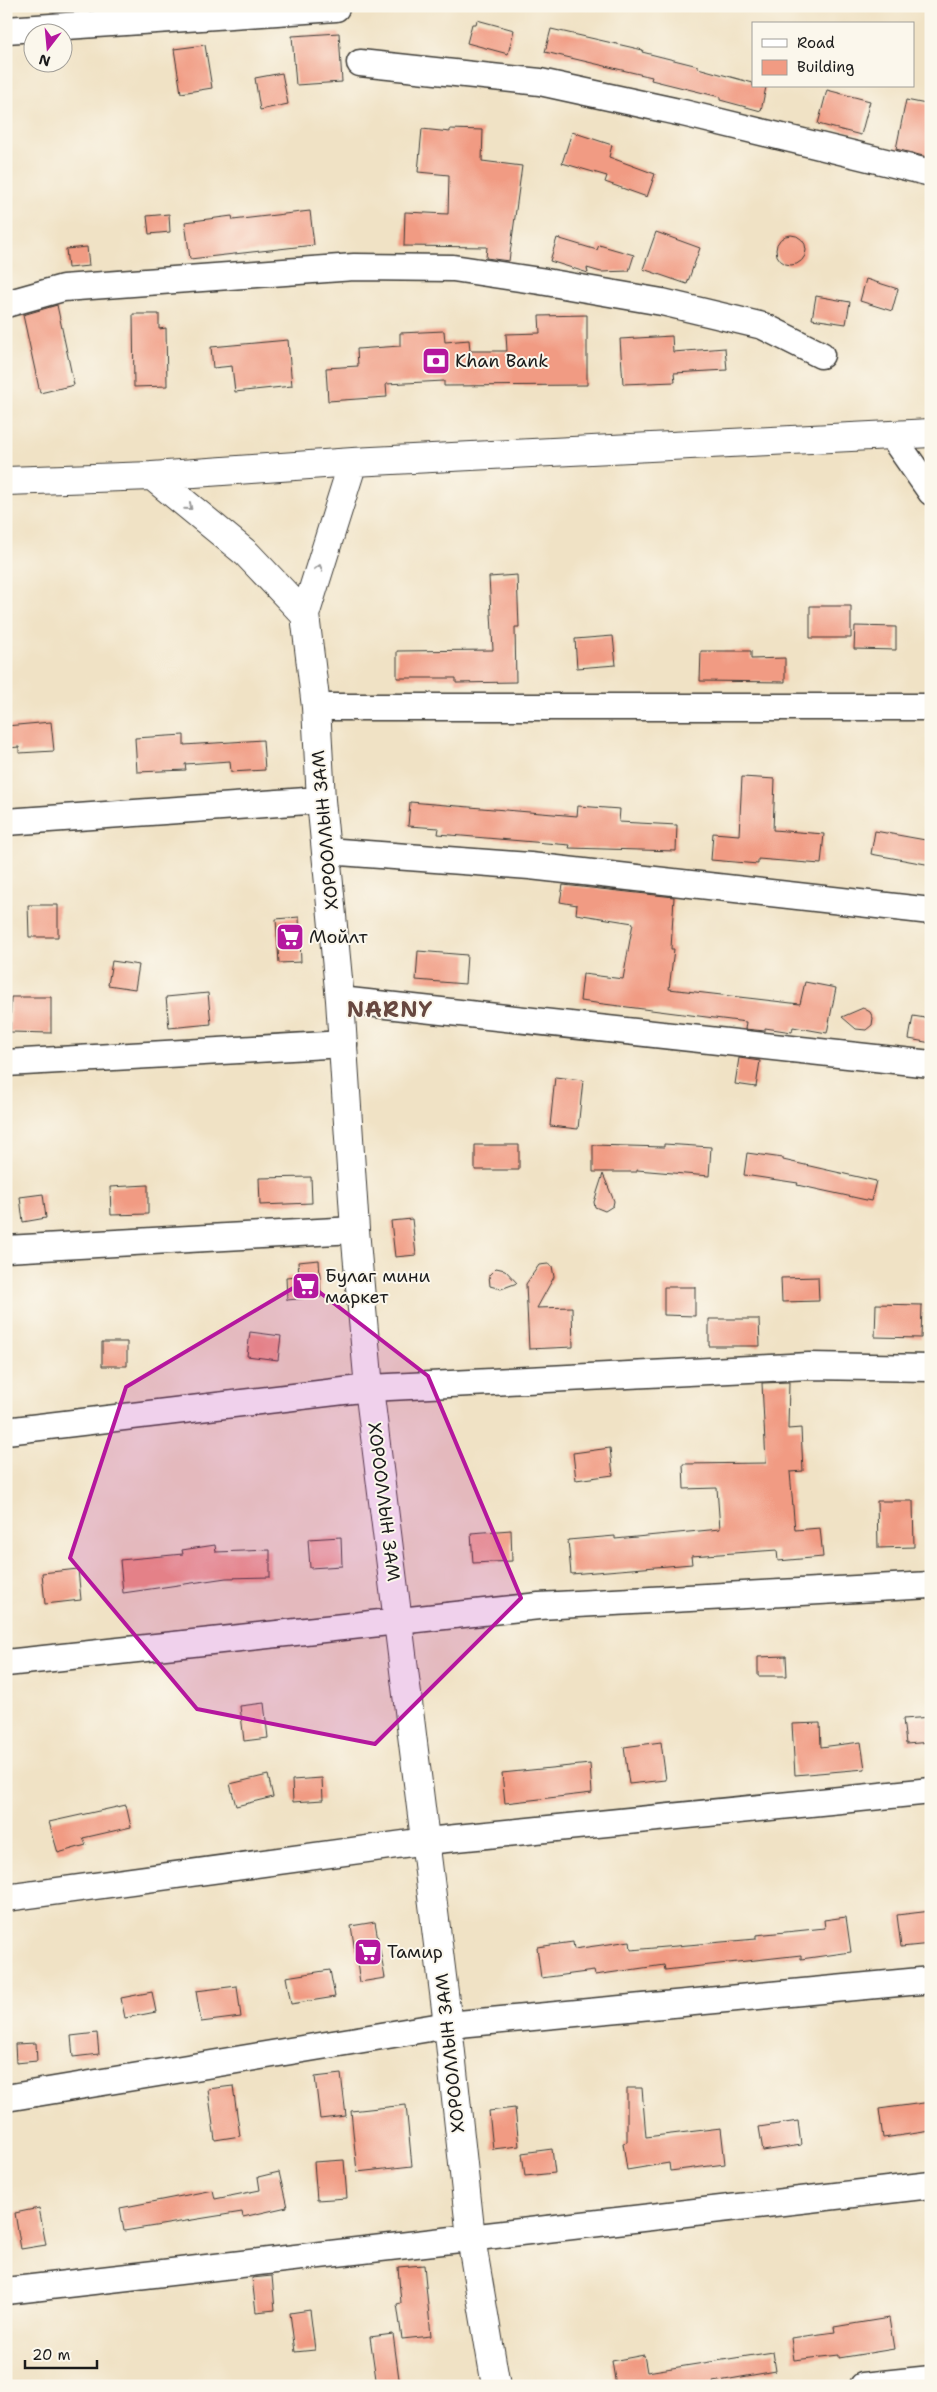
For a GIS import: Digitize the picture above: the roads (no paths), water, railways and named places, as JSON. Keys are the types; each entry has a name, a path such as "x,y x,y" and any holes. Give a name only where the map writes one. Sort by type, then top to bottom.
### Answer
{"street":[{"path":"6,30 336,8"},
{"path":"360,63 540,82 683,113 931,172"},
{"path":"6,304 63,288 354,267 453,268 662,302 763,326 821,355"},
{"path":"6,480 152,476 352,462 931,433"},
{"path":"892,436 931,492"},
{"name":"ХОРООЛЛЫН ЗАМ","path":"352,462 305,615 316,707 326,851 344,1044 355,1230 369,1388 400,1620 471,2238 496,2386"},
{"path":"152,476 247,554 305,615"},
{"path":"316,707 931,707"},
{"path":"6,822 322,800"},
{"path":"326,851 530,866 931,911"},
{"path":"340,1000 931,1064"},
{"path":"6,1063 344,1044"},
{"path":"6,1249 355,1230"},
{"path":"6,1431 369,1388 809,1366 931,1368"},
{"path":"6,1663 539,1606 931,1585"},
{"path":"6,1898 426,1841 931,1791"},
{"path":"6,2098 448,2025 931,1980"},
{"path":"6,2291 931,2185"},
{"path":"863,2386 931,2379"}],"place":[{"name":"Khan Bank","path":"436,361"},
{"name":"Мойлт","path":"290,937"},
{"name":"Булаг мини маркет","path":"306,1286"},
{"name":"Тамир","path":"368,1952"}],"district":[{"name":"NARNY","path":"390,1009"}]}
